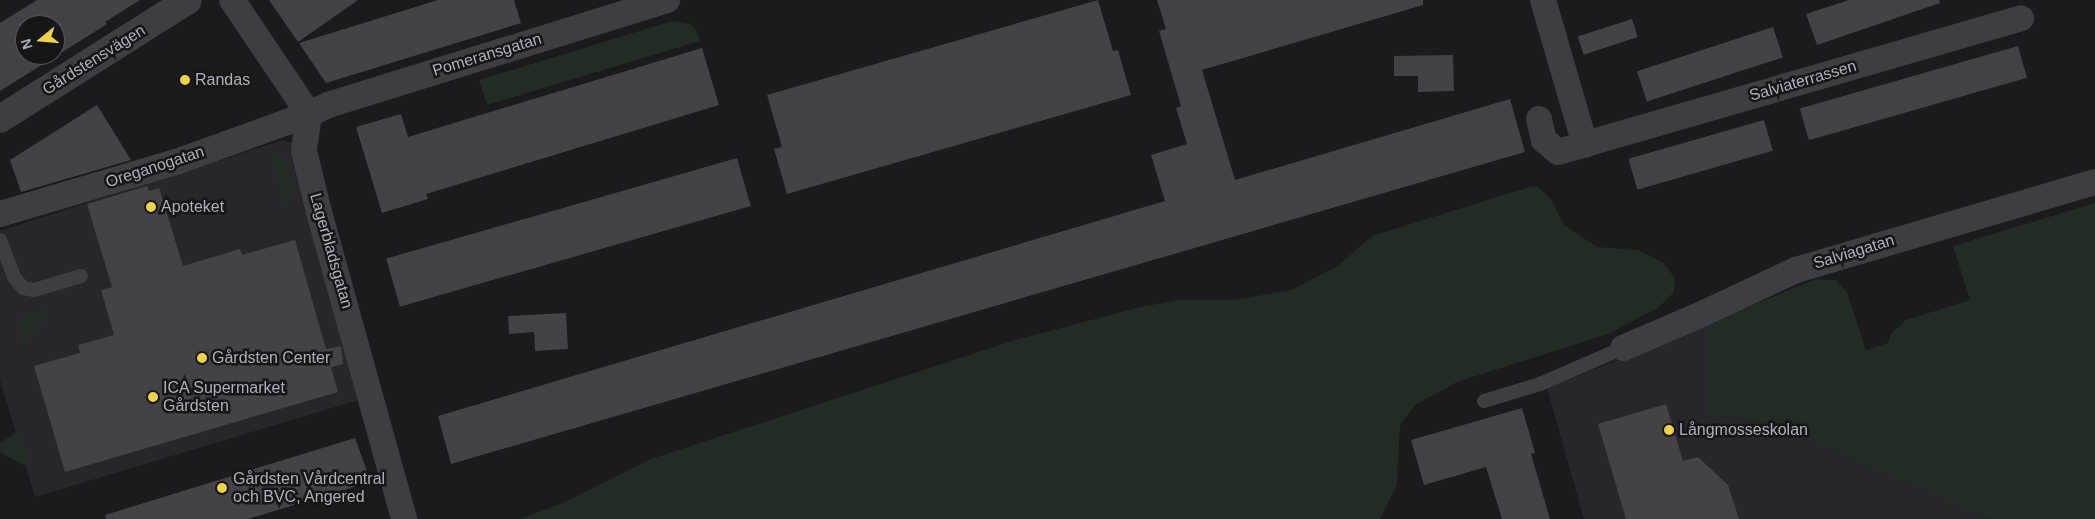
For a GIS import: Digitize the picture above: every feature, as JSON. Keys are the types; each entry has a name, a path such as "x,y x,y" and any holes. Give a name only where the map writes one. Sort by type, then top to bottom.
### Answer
{"street":[{"name":"Gårdstensvägen","path":"0,120 188,0"},
{"path":"232,0 309,114"},
{"name":"Pomeransgatan","path":"309,114 328,105 666,0"},
{"path":"1543,0 1585,145"},
{"name":"Salviaterrassen","path":"1539,119 1544,140 1558,152 2022,18"},
{"name":"Oreganogatan","path":"2,216 176,162 309,114"},
{"name":"Lagerbladsgatan","path":"309,114 304,151 319,212 404,519"},
{"name":"Salviagatan","path":"1623,348 1796,270 2095,182"}],"lane":[{"path":"0,240 14,277 23,288 34,290 81,276"},
{"path":"1484,401 1540,384 1623,348"}],"shaded area":[{"path":"672,21 690,24 696,30 700,41 487,105 479,80"},
{"path":"283,140 299,146 375,395 35,497 0,380 0,231"},
{"path":"274,154 283,158 287,163 295,189 292,200 284,205 270,156"},
{"path":"1537,186 1551,199 1564,225 1597,247 1638,250 1664,263 1675,279 1674,292 1658,308 1608,334 1457,382 1415,405 1400,425 1397,485 1380,519 520,519 563,503 651,459 1015,340 1141,307 1179,300 1233,300 1292,290 1339,265 1372,236"},
{"path":"2095,203 2095,519 1990,519 1947,502 1930,488 1893,478 1814,442 1744,418 1707,416 1708,325 1816,279 1836,280 1847,292 1866,350 1888,343 1891,334 1906,320 1970,300 1953,246"},
{"path":"49,309 50,314 23,345 16,320"},
{"name":"Långmosseskolan","path":"1708,325 1708,416 1744,418 1814,442 1893,478 1931,488 1947,502 1990,519 1584,519 1547,388"},
{"path":"17,432 23,437 28,462 26,465 20,464 0,452 0,443"}],"building":[{"path":"37,0 140,0 105,22 107,24 65,50 65,15 15,15 15,65 42,65 0,91 0,23"},
{"path":"269,0 358,0 298,42"},
{"path":"438,0 514,0 521,23 326,83 299,43"},
{"path":"1098,0 1113,51 1118,50 1131,95 787,194 774,149 782,147 767,95"},
{"path":"1157,0 1423,0 1423,5 1202,70 1235,180 1510,99 1525,152 451,464 438,416 1165,201 1151,155 1187,144 1176,108 1181,106 1159,31 1166,29"},
{"path":"1849,0 1939,0 1940,3 1817,45 1806,14"},
{"path":"1632,19 1638,37 1584,55 1578,37"},
{"path":"1773,27 1783,57 1647,102 1637,71"},
{"path":"2018,46 2027,78 1809,140 1800,109"},
{"path":"702,48 719,105 426,194 428,199 382,213 356,127 401,114 408,137"},
{"path":"1453,55 1454,91 1418,92 1418,76 1394,76 1394,56"},
{"path":"97,105 131,160 21,192 10,160"},
{"path":"1764,120 1773,151 1637,190 1628,159"},
{"path":"737,158 751,206 400,307 386,259"},
{"name":"Gårdsten Center","path":"147,186 149,191 159,188 183,266 240,249 242,255 295,240 326,349 341,346 343,364 331,367 338,392 65,472 34,366 80,353 78,345 114,335 101,290 112,287 87,204"},
{"path":"566,313 568,349 535,351 534,332 509,334 508,316"},
{"path":"1666,404 1683,461 1698,457 1728,485 1739,519 1626,519 1598,424"},
{"path":"1522,408 1535,453 1531,454 1550,519 1502,519 1486,467 1424,485 1411,440"},
{"path":"355,438 371,482 248,519 106,519 105,515"}],"place":[{"name":"Randas","path":"185,80"},
{"name":"Apoteket","path":"151,207"},
{"name":"Gårdsten Center","path":"202,358"},
{"name":"ICA Supermarket Gårdsten","path":"153,397"},
{"name":"Långmosseskolan","path":"1669,430"},
{"name":"Gårdsten Vårdcentral och BVC, Angered","path":"222,488"}]}
